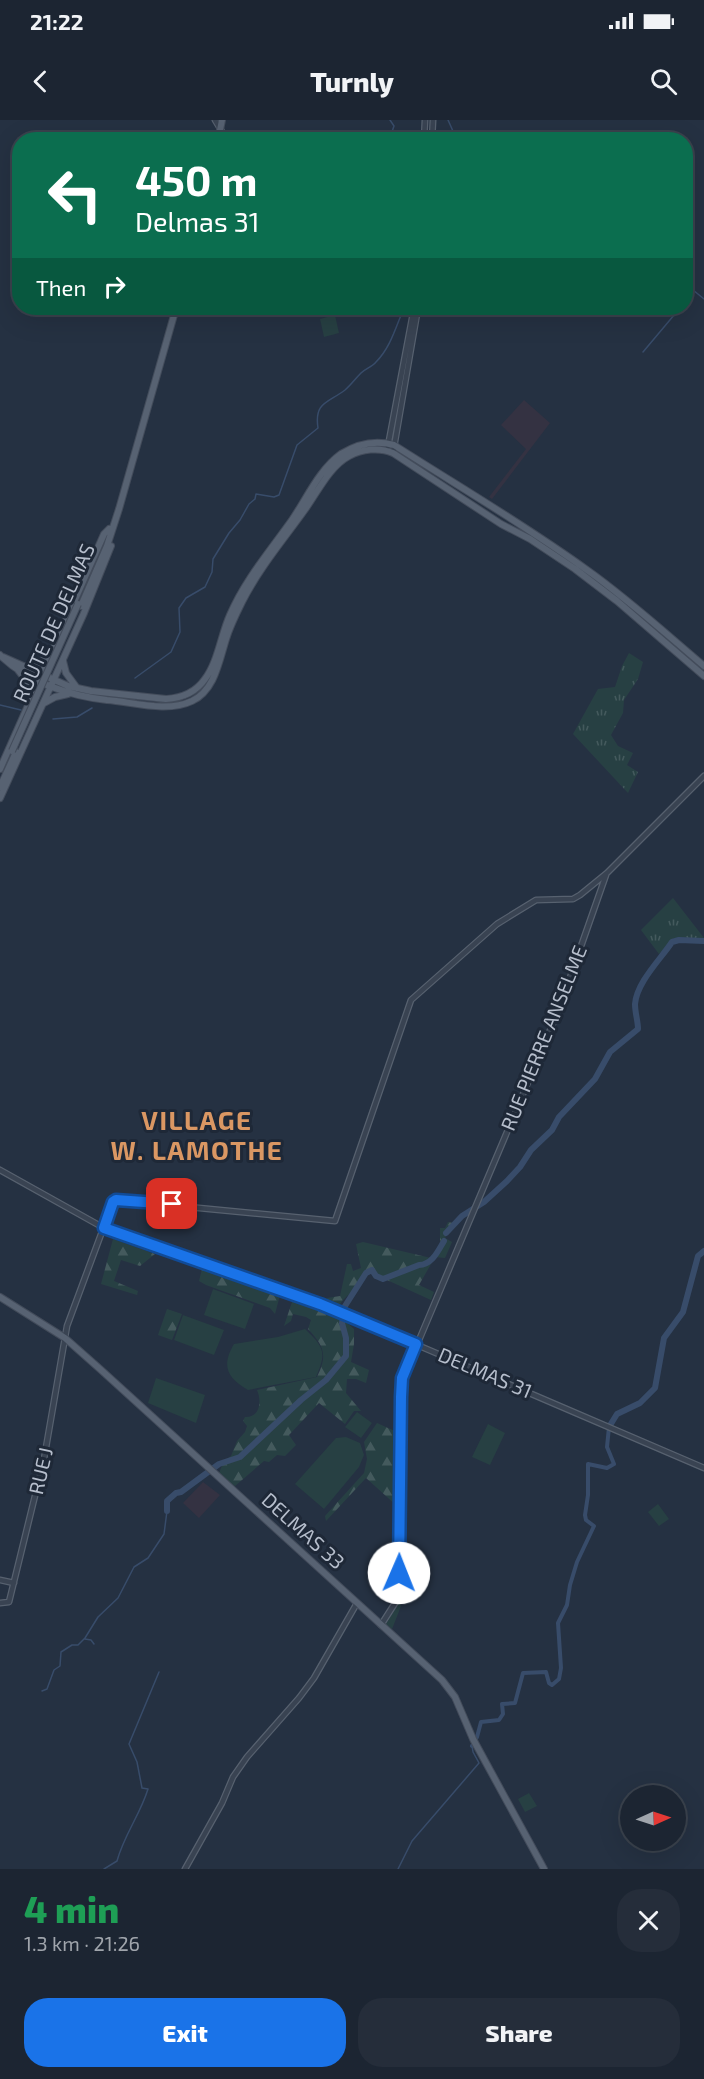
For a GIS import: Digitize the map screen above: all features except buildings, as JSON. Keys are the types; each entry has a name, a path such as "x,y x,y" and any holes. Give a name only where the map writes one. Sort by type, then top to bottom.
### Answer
{"main road":[{"path":"219,132 222,120"},
{"name":"ROUTE DE DELMAS","path":"0,787 111,530 174,315"},
{"path":"390,448 445,488 566,563 619,599 704,676"},
{"path":"53,684 91,692 166,699 190,693 208,675 235,604 266,554 327,473 348,456 359,452 390,448 449,481 532,533 704,666"},
{"path":"1,656 70,693 153,706 183,704 198,697 209,685 215,673 235,618 255,579 327,473"},
{"path":"445,488 449,481"},
{"path":"0,769 104,534 111,530 112,539 106,559 53,684 0,798"},
{"path":"25,667 37,664 52,653"},
{"path":"1,656 25,679 33,696"},
{"path":"63,660 66,673 78,688"},
{"path":"14,667 40,677"},
{"path":"43,704 55,697 70,693"},
{"name":"ROUTE DE DELMAS","path":"0,777 14,752"},
{"name":"DELMAS 33","path":"0,1297 65,1338 117,1383 449,1687 474,1741 543,1869"}],"street":[{"path":"215,120 222,132"},
{"path":"390,448 415,315"},
{"path":"607,873 704,776"},
{"name":"RUE PIERRE ANSELME","path":"381,1625 397,1600 402,1378 559,1009 607,873"},
{"name":"RUE J","path":"0,1603 9,1602 44,1459 67,1326 113,1202 116,1200 335,1221 396,1039 414,996 510,915 536,900 573,899 607,873"},
{"name":"DELMAS 31","path":"0,1170 104,1228 346,1314 704,1468"},
{"path":"0,1580 14,1583"},
{"path":"185,1869 222,1803 233,1777 247,1756 309,1684 357,1603"}],"shaded area":[{"path":"524,400 550,423 492,499 489,497 526,449 501,425"},
{"path":"203,1482 220,1495 199,1518 183,1503"}],"green space":[{"path":"335,315 339,333 324,337 320,319"},
{"path":"629,653 643,662 638,679 624,700 623,713 611,735 618,746 633,753 627,765 638,772 628,793 573,734 598,689 615,687"},
{"path":"673,898 704,938 674,938 659,954 641,930"},
{"path":"448,1222 453,1223 445,1238 452,1242 445,1258 435,1257 419,1285 434,1292 431,1300 376,1275 372,1269 366,1271 357,1288 339,1306 326,1302 327,1298 340,1296 347,1264 351,1264 353,1271 361,1268 356,1244 363,1242 431,1258 440,1245 440,1228 445,1228"},
{"path":"113,1239 155,1254 140,1266 121,1260 114,1281 138,1291 137,1295 101,1284"},
{"path":"202,1269 285,1294 339,1316 354,1329 351,1362 369,1370 366,1383 356,1379 347,1379 346,1393 361,1411 354,1411 345,1424 319,1403 289,1435 296,1445 285,1456 277,1455 269,1462 264,1461 235,1486 219,1473 224,1461 231,1456 237,1441 245,1432 247,1426 243,1421 245,1417 250,1417 257,1412 259,1399 257,1390 317,1377 323,1351 308,1329 311,1320 293,1314 291,1321 284,1326 293,1299 280,1295 275,1314 270,1308 199,1281"},
{"path":"213,1289 254,1304 245,1329 204,1315"},
{"path":"167,1309 182,1314 172,1340 158,1335"},
{"path":"183,1315 224,1330 214,1355 174,1340"},
{"path":"305,1329 322,1350 322,1361 316,1377 248,1390 235,1381 228,1371 228,1359 234,1344 278,1337"},
{"path":"156,1378 205,1395 196,1423 148,1403"},
{"path":"357,1412 372,1423 361,1438 345,1427"},
{"path":"377,1423 397,1432 397,1506 366,1478 326,1521 325,1516 364,1473 367,1459 364,1442"},
{"path":"488,1424 505,1433 490,1465 472,1457"},
{"path":"346,1437 360,1443 364,1455 359,1467 324,1509 295,1484 336,1438"},
{"path":"658,1504 669,1519 659,1526 648,1512"},
{"path":"399,1603 401,1606 392,1629 386,1624"},
{"path":"529,1793 537,1806 525,1812 518,1799"}],"waterway":[{"path":"390,120 394,126 392,132"},
{"path":"448,120 453,132"},
{"path":"693,290 704,299"},
{"path":"135,678 171,652 180,632 179,608 186,598 205,587 212,572 213,559 229,533 255,499 256,494 274,497 279,495 297,445 318,428 317,419 320,408 345,390 381,356 401,315"},
{"path":"643,352 674,315"},
{"path":"0,705 21,710"},
{"path":"53,719 77,717 92,708"},
{"path":"446,1233 462,1216 484,1202 507,1181 531,1150 552,1130 559,1117 595,1079 610,1052 638,1029 635,1004 640,988 644,979 672,942 704,941"},
{"path":"167,1511 167,1501 176,1493 181,1492 219,1464 240,1457 326,1380 346,1356 346,1338 342,1323 345,1306 366,1273 372,1270 376,1276 383,1279 428,1263 444,1241"},
{"path":"609,1427 617,1414 640,1403 655,1388 664,1338 683,1312 698,1256 704,1251"},
{"path":"472,1746 481,1722 499,1720 503,1714 502,1704 515,1703 523,1673 546,1672 549,1683 552,1685 559,1679 561,1668 558,1623 567,1605 577,1562 594,1526 586,1520 585,1515 588,1495 588,1464 607,1468 614,1464 607,1447 609,1427"},
{"path":"42,1691 47,1689 54,1670 60,1666 61,1652 72,1645 78,1645 85,1638 98,1617 118,1598 134,1567 148,1558 164,1534 167,1511"},
{"path":"85,1639 91,1640 94,1644"},
{"path":"104,1869 117,1861 148,1789 142,1788 137,1762 129,1744 159,1672"},
{"path":"398,1869 412,1841 479,1763 472,1746"}],"district":[{"name":"VILLAGE W. LAMOTHE","path":"197,1136"}],"route":[{"path":"172,1204 116,1200 113,1202 104,1228 320,1304 416,1344 402,1378 399,1573"}]}
